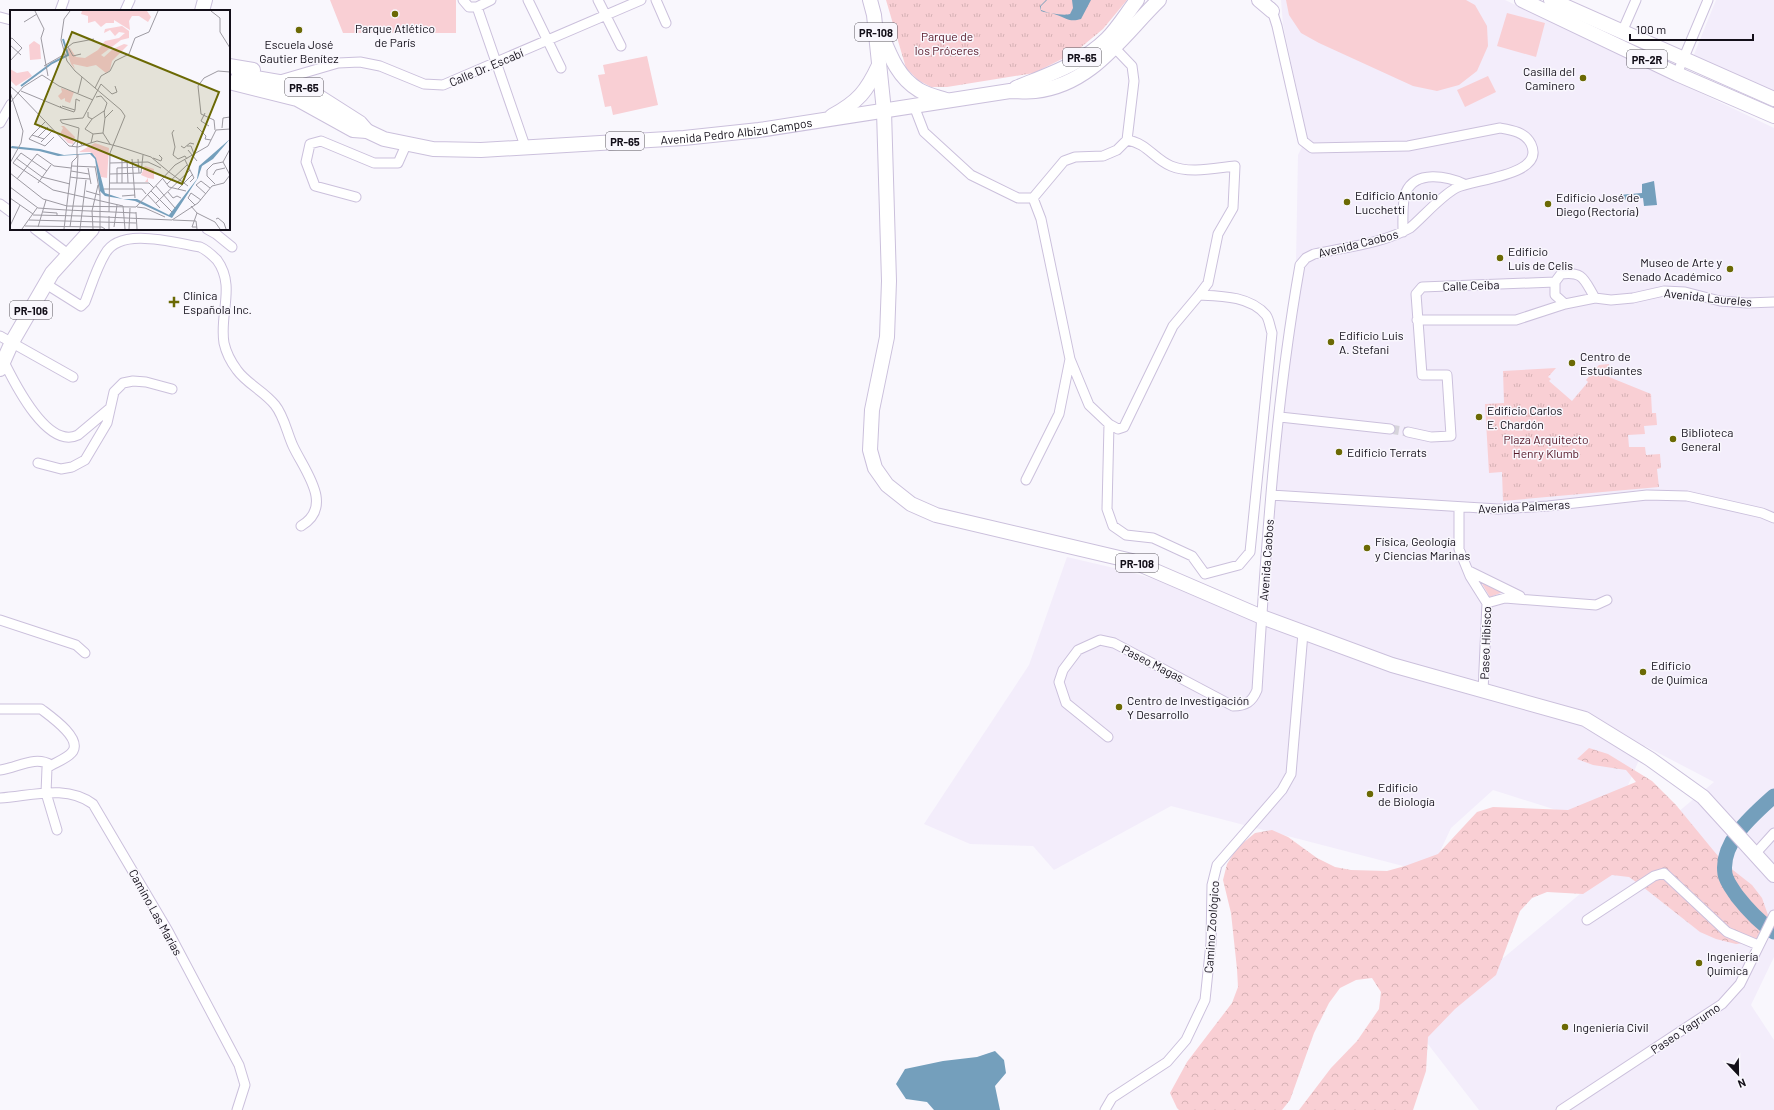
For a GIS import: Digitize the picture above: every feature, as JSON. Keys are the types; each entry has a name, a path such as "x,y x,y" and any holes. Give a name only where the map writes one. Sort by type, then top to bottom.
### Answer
{"main road":[{"path":"202,10 205,0"},
{"name":"PR-108","path":"870,0 874,15 884,111 889,281 887,337 872,410 870,450 875,468 887,485 911,504 936,515 1132,561 1262,617 1392,665 1585,719 1650,759 1703,797 1753,850 1774,875"},
{"name":"Avenida Pedro Albizu Campos","path":"230,82 297,99 353,130 367,131 384,139 406,145 434,149 481,150 525,146 684,138 821,122 1010,91 1036,91 1078,77 1100,62 1137,0"},
{"name":"Avenida Pedro Albizu Campos","path":"1111,44 1159,0"},
{"path":"1259,0 1269,3"},
{"name":"PR-2R","path":"1522,0 1567,9 1774,99"},
{"name":"PR-2R","path":"1551,0 1677,74 1774,116"},
{"path":"874,15 892,60 903,78 920,91 948,100"},
{"path":"821,122 848,107 860,97 870,85 879,65"},
{"path":"230,66 270,73 278,81"},
{"name":"Avenida Pedro Albizu Campos","path":"230,73 302,86 360,123 367,131"},
{"path":"230,92 242,93 264,90"},
{"path":"1754,90 1758,99 1774,107"},
{"name":"PR-106","path":"2,365 6,339 68,254 91,230"}],"street":[{"path":"60,10 64,0"},
{"path":"126,10 130,0"},
{"path":"464,0 469,7 477,7 491,0"},
{"path":"528,0 547,42 561,68"},
{"path":"598,0 621,46"},
{"name":"Calle Dr. Escabí","path":"278,81 338,63 360,62 380,66 424,84 443,85 547,42 641,0"},
{"path":"656,0 666,23"},
{"path":"1622,32 1636,0"},
{"path":"1677,74 1708,0"},
{"name":"Avenida Caobos","path":"1262,617 1271,495 1288,339 1300,265 1306,258 1314,254 1388,238 1403,232 1410,228 1454,189 1464,184 1513,173 1528,164 1533,154 1531,145 1526,137 1514,130 1500,128 1408,146 1312,148 1303,141 1277,26 1269,3"},
{"path":"477,7 525,146"},
{"path":"0,17 10,20"},
{"path":"1034,198 1064,161 1076,157 1103,156 1117,150 1127,140 1134,82 1132,66 1111,44"},
{"path":"0,123 10,106"},
{"path":"914,106 924,132 971,175 1018,198 1034,198"},
{"path":"356,197 315,186 306,162 310,144 320,140 374,162 398,163 406,145"},
{"path":"1034,198 1041,219 1070,359 1089,405 1109,424 1118,429 1124,426 1173,326 1208,284 1218,234 1233,208 1235,166 1187,170 1170,166 1138,142 1127,140"},
{"path":"1403,232 1405,193 1412,184 1421,179 1434,176 1451,178 1464,184"},
{"path":"0,204 10,211"},
{"path":"36,230 68,254"},
{"path":"209,230 232,247"},
{"path":"46,284 80,306 85,302 105,253 114,244 136,238 200,247 210,253 223,269 226,279 227,293 223,328 224,342 228,355 242,377 278,408 293,446 307,470 315,489 317,503 314,512 310,520 301,526"},
{"path":"1417,320 1516,320 1565,304 1555,294 1555,282 1561,274 1574,273 1583,278 1595,298"},
{"name":"Calle Ceiba","path":"1408,432 1431,436 1451,436 1446,376 1422,375 1416,294 1422,287 1555,282"},
{"name":"Avenida Laureles","path":"1565,304 1595,298 1611,300 1633,298 1664,291 1685,292 1720,301 1747,303 1774,302"},
{"path":"1109,424 1107,509 1113,526 1126,535 1153,538 1192,556 1205,574 1239,565 1250,552 1272,333 1266,316 1254,304 1225,296 1199,295"},
{"path":"6,339 73,377"},
{"path":"1026,480 1059,414 1070,359"},
{"path":"2,365 41,423 62,436 72,437 78,435 109,410"},
{"path":"38,463 61,469 82,462 89,455 107,423 114,392 120,385 128,382 146,382 172,389"},
{"path":"1280,417 1390,429"},
{"name":"Avenida Palmeras","path":"1271,495 1459,508 1498,509 1548,506 1647,495 1686,496 1762,513 1774,518"},
{"name":"Paseo Hibisco","path":"1459,508 1458,549 1470,576 1487,603 1483,691"},
{"path":"1469,571 1525,599"},
{"path":"1487,603 1505,598 1596,605 1607,600"},
{"name":"Paseo Magas","path":"1108,737 1066,703 1059,682 1063,670 1078,650 1100,640 1114,643 1233,706 1242,706 1250,703 1257,690 1262,617"},
{"path":"0,620 76,645 85,653"},
{"name":"Camino Zoológico","path":"1105,1110 1112,1098 1167,1062 1186,1040 1205,1000 1211,943 1212,885 1217,865 1282,790 1291,774 1303,633"},
{"path":"0,710 41,709 68,732 73,742 73,751 46,768 46,794 57,830"},
{"path":"0,770 16,767 28,762 46,761 51,765"},
{"name":"Camino Las Marías","path":"0,798 69,792 87,799 93,804 108,826 164,924 239,1065 245,1085 237,1110"},
{"path":"1753,850 1774,833"},
{"path":"1587,920 1654,876 1664,873 1727,932 1758,945"},
{"name":"Paseo Yagrumo","path":"1561,1110 1722,1004 1740,984 1773,916"}],"shaded area":[{"path":"1281,0 1505,0 1774,128 1774,957 1751,1005 1774,1040 1774,1110 1479,1110 1417,1030 1714,782 1645,746 1610,827 1493,790 1451,828 1430,873 1171,806 1054,870 1033,846 970,844 924,824 1029,665 1067,557 1131,572 1156,580 1248,619 1255,615 1259,608 1268,495 1296,262 1298,155 1307,137 1283,25"},
{"path":"1716,0 1774,0 1774,93 1693,57"}],"green space":[{"name":"Parque Atlético de París","path":"330,0 456,0 456,33 343,33"},
{"name":"Parque de los Próceres","path":"886,0 1127,0 1103,29 1074,53 1034,73 947,87 931,87 918,80 906,68"},
{"path":"1286,0 1466,0 1475,5 1487,26 1488,46 1477,71 1459,85 1437,91 1413,86 1319,43 1301,33 1289,15"},
{"path":"1507,13 1545,23 1536,57 1497,46"},
{"path":"647,56 658,105 613,115 611,106 605,107 598,75 605,74 603,65"},
{"path":"1488,76 1496,92 1465,107 1457,90"},
{"name":"Plaza Arquitecto Henry Klumb","path":"1609,364 1609,377 1651,394 1652,413 1656,413 1657,425 1644,426 1645,434 1628,435 1629,447 1645,447 1646,455 1660,454 1661,468 1657,469 1659,487 1503,501 1502,472 1489,473 1485,404 1504,403 1503,371 1556,368 1548,377 1551,379 1549,381 1572,401 1588,382 1586,380 1599,365"},
{"path":"1481,582 1503,592 1490,597"},
{"path":"1589,748 1608,754 1652,781 1676,805 1724,863 1752,885 1762,898 1768,915 1765,931 1753,942 1736,944 1716,939 1700,932 1629,877 1612,875 1583,894 1547,892 1532,898 1520,911 1496,975 1455,1009 1428,1037 1426,1071 1413,1110 1299,1110 1331,1068 1357,1041 1379,1009 1381,992 1372,978 1356,980 1340,988 1329,1003 1314,1033 1290,1100 1282,1110 1179,1110 1177,1108 1170,1093 1187,1062 1232,1003 1238,987 1231,913 1223,880 1227,864 1237,848 1255,833 1272,830 1288,837 1317,858 1335,867 1351,870 1387,871 1405,866 1438,854 1477,812 1493,807 1568,810 1636,782 1626,770 1593,765 1577,759"}],"water":[{"path":"1047,0 1041,6 1041,10 1050,13 1041,11 1040,6"},
{"path":"1072,0 1091,0 1081,19 1067,19 1053,13 1064,15 1070,14 1073,8"},
{"path":"1654,181 1657,205 1644,206 1643,198 1619,200 1619,195 1642,193 1642,184"},
{"path":"995,1051 1004,1060 1006,1073 995,1086 1000,1110 934,1110 927,1102 906,1099 896,1084 905,1069 943,1061 977,1057"}],"waterway":[{"path":"1774,796 1740,830 1733,840 1725,862 1726,877 1737,896 1754,916 1774,932"}],"tunnel":[{"path":"1390,429 1408,432"}],"place":[{"name":"Parque Atlético de París","path":"395,14"},
{"name":"Escuela José Gautier Benítez","path":"299,30"},
{"name":"Casilla del Caminero","path":"1583,78"},
{"name":"Edificio Antonio Lucchetti","path":"1347,202"},
{"name":"Edificio José de Diego (Rectoría)","path":"1548,204"},
{"name":"Edificio Luis de Celis","path":"1500,258"},
{"name":"Museo de Arte y Senado Académico","path":"1730,269"},
{"name":"Clínica Española Inc.","path":"174,302"},
{"name":"Edificio Luis A. Stefani","path":"1331,342"},
{"name":"Centro de Estudiantes","path":"1572,363"},
{"name":"Edificio Carlos E. Chardón","path":"1479,417"},
{"name":"Biblioteca General","path":"1673,439"},
{"name":"Edificio Terrats","path":"1339,452"},
{"name":"Física, Geología y Ciencias Marinas","path":"1367,548"},
{"name":"Edificio de Química","path":"1643,672"},
{"name":"Centro de Investigación Y Desarrollo","path":"1119,707"},
{"name":"Edificio de Biología","path":"1370,794"},
{"name":"Ingeniería Química","path":"1699,963"},
{"name":"Ingeniería Civil","path":"1565,1027"}]}
